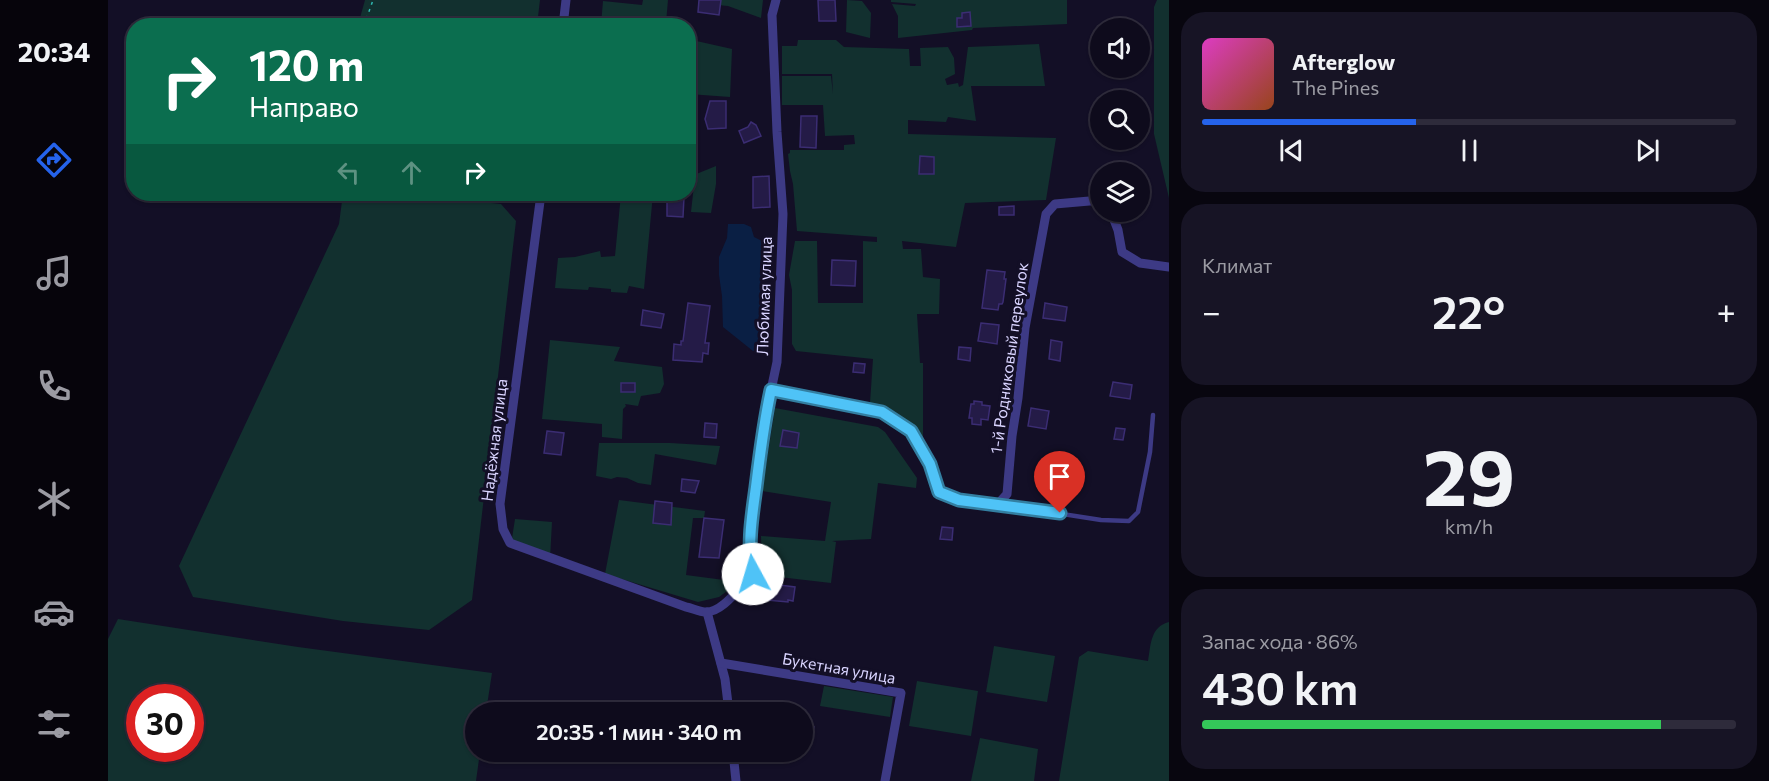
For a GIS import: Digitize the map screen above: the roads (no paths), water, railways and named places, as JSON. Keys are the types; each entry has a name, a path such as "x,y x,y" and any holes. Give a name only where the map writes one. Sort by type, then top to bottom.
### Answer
{"street":[{"path":"564,18 566,0"},
{"name":"Любимая улица","path":"707,612 725,605 753,574 750,557 752,521 763,428 777,362 783,214 772,22 776,0"},
{"name":"Надёжная улица","path":"540,201 500,504 503,529 510,543 686,607 707,612"},
{"name":"1-й Родниковый переулок","path":"998,504 1007,494 1025,328 1046,214 1055,204 1090,201"},
{"path":"1115,222 1122,252 1140,263 1169,267"},
{"path":"771,390 882,412 911,431 930,464 939,492 959,500 998,504"},
{"path":"707,612 725,679 728,702"},
{"name":"Букетная улица","path":"720,663 901,693 885,781"},
{"path":"734,762 736,781"}],"lane":[{"path":"998,504 1101,520 1130,520 1138,512 1150,452 1153,415"}],"water":[{"path":"728,224 744,224 751,227 754,237 762,241 766,288 763,321 764,351 753,351 723,327 719,257 727,238"}]}
